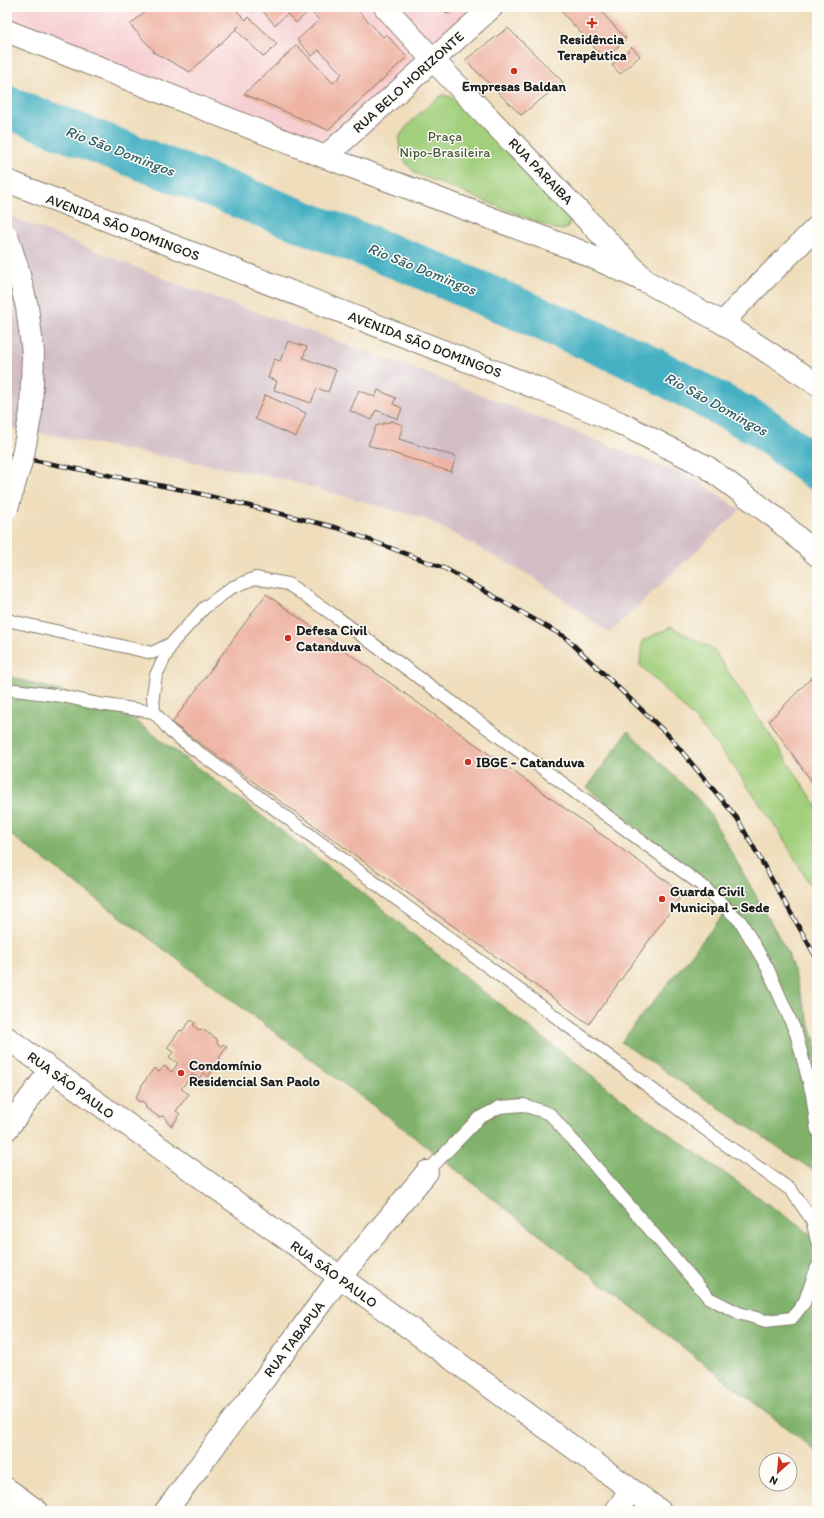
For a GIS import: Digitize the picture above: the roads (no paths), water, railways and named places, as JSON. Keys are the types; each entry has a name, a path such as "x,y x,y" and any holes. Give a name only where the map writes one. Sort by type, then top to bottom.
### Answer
{"street":[{"name":"RUA PARAIBA","path":"385,7 433,60 647,282"},
{"name":"RUA BELO HORIZONTE","path":"324,158 492,7"},
{"path":"7,31 324,158 577,250 647,282 723,323 817,384"},
{"name":"AVENIDA SÃO DOMINGOS","path":"7,181 537,388 620,423 707,467 778,519 817,555"},
{"path":"723,323 817,227"},
{"path":"7,236 17,267 27,307 33,353 31,412 23,455 7,508"},
{"name":"RUA SÃO PAULO","path":"7,1038 340,1277 660,1511"},
{"path":"7,1129 50,1070"},
{"name":"RUA TABAPUA","path":"166,1511 340,1277 427,1172"},
{"path":"7,1488 37,1511"},
{"path":"616,1511 631,1490"}],"lane":[{"path":"817,1130 812,1094 796,1033 767,966 741,922 704,887 335,616 288,584 255,578 231,588 204,608 172,643 156,675 153,695 154,712 171,732 595,1046 722,1142 790,1190 812,1220 817,1241"},
{"path":"7,620 152,654 172,643"},
{"path":"7,689 62,696 100,704 154,712"},
{"path":"427,1172 479,1118 500,1107 524,1105 550,1114 709,1298 739,1313 766,1321 792,1318 804,1302 817,1267"}],"waterway":[{"name":"Rio São Domingos","path":"7,107 418,266 639,361 759,425 817,469"}],"railway":[{"path":"7,455 193,492 338,528 446,569 565,637 668,735 737,818 817,959"}],"place":[{"name":"Residência Terapêutica","path":"592,23"},
{"name":"Empresas Baldan","path":"514,71"},
{"name":"Defesa Civil Catanduva","path":"288,638"},
{"name":"IBGE - Catanduva","path":"468,762"},
{"name":"Guarda Civil Municipal - Sede","path":"662,899"},
{"name":"Condomínio Residencial San Paolo","path":"181,1073"}],"park label":[{"name":"Praça Nipo-Brasileira","path":"445,144"}]}
